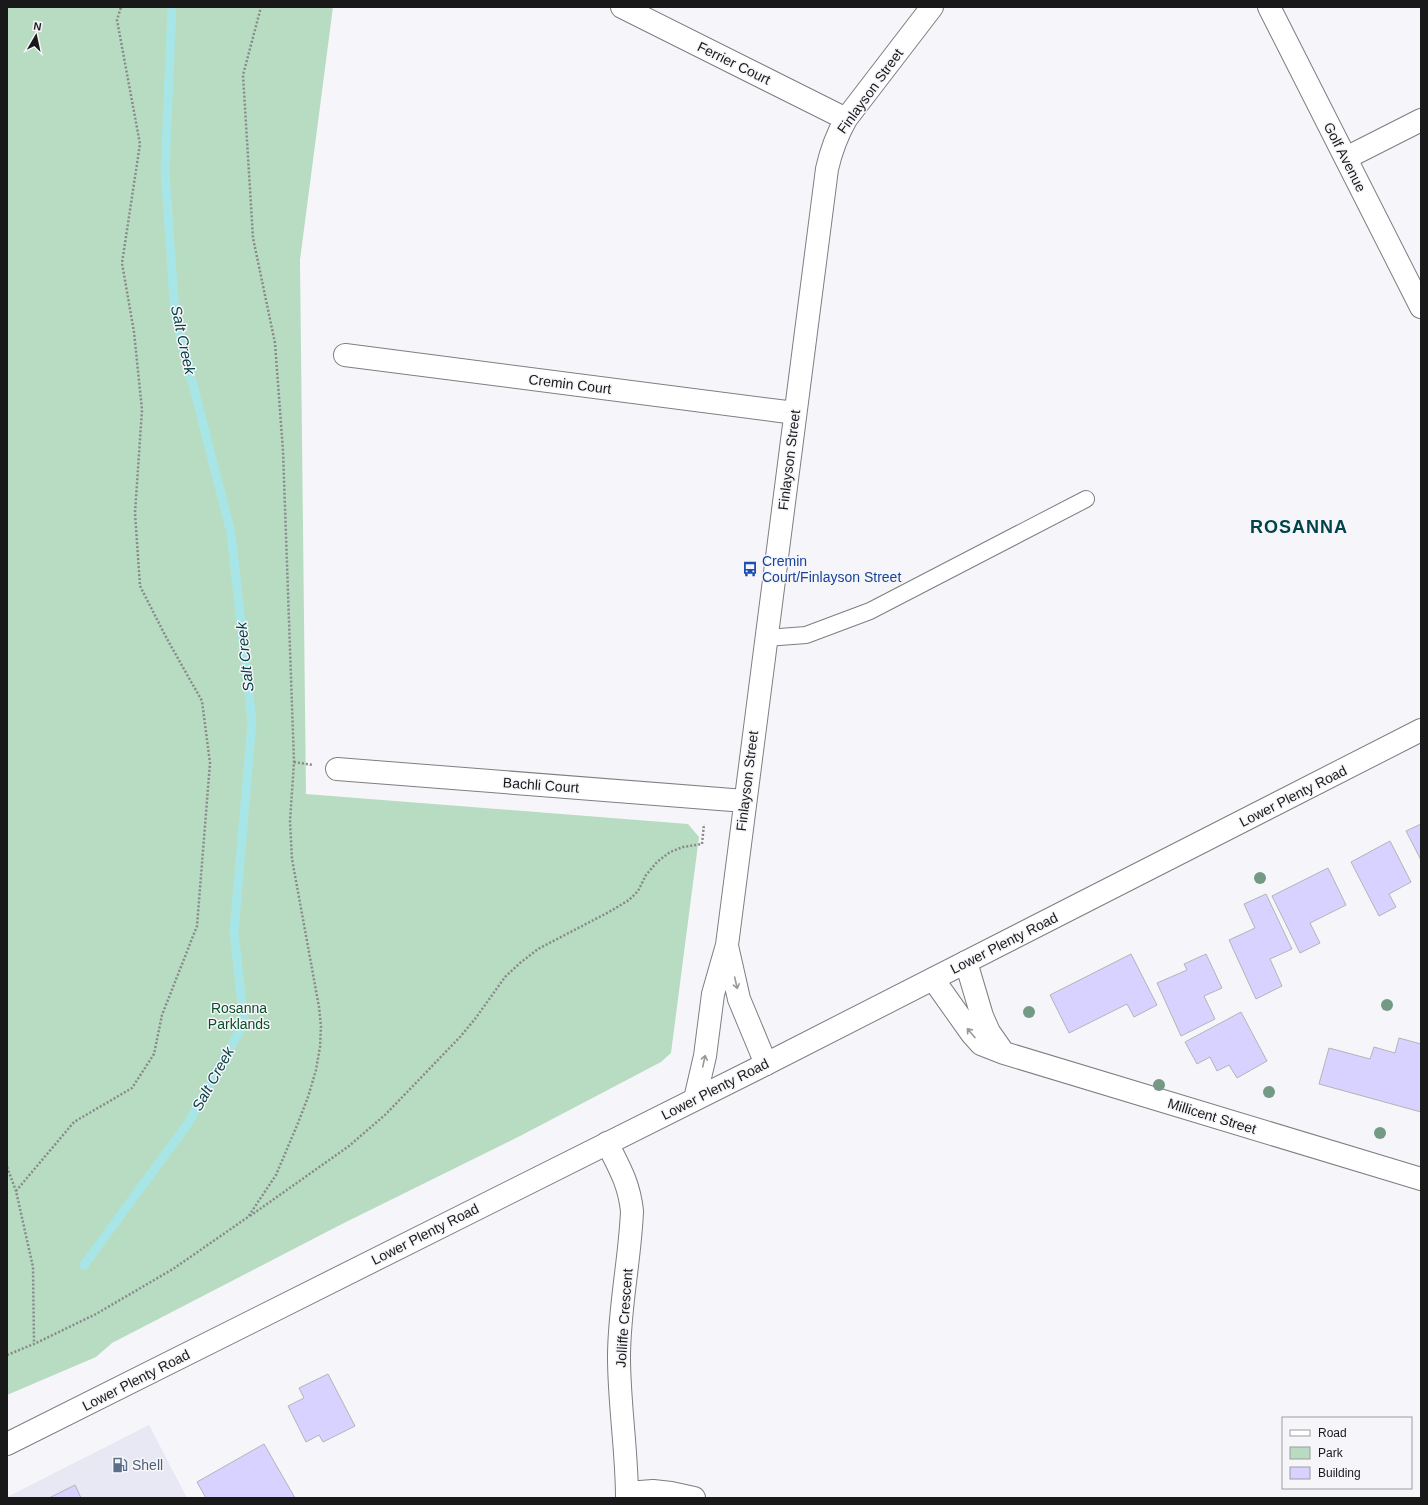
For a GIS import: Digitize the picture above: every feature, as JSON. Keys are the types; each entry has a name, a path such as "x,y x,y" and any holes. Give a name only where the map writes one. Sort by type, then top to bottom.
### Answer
{"street":[{"name":"Ferrier Court","path":"622,7 846,119"},
{"name":"Finlayson Street","path":"696,1099 705,1056 713,994 727,945 830,153 836,136 846,119 932,7"},
{"name":"Golf Avenue","path":"1269,7 1421,307"},
{"path":"1346,158 1421,120"},
{"name":"Cremin Court","path":"345,355 795,413"},
{"name":"Lower Plenty Road","path":"7,1444 766,1064 1421,730"},
{"name":"Bachli Court","path":"337,769 745,801"},
{"name":"Finlayson Street","path":"727,945 739,999 766,1064"},
{"path":"966,962 982,1016 989,1032 1004,1053"},
{"name":"Millicent Street","path":"933,979 972,1034 981,1044 1004,1053 1421,1179"},
{"name":"Jolliffe Crescent","path":"607,1143 625,1177 630,1195 632,1211 620,1330 619,1358 620,1398 627,1496"},
{"path":"627,1496 653,1491 694,1498"}],"lane":[{"path":"766,638 806,635 870,611 1086,499"}],"path":[{"path":"16,1191 74,1122 132,1088 154,1054 162,1015 197,926 210,763 202,702 140,586 135,513 142,410 134,332 122,263 140,144 118,20 121,7"},
{"path":"248,1218 276,1175 298,1123 316,1070 320,1047 321,1026 319,1007 292,859 290,821 294,762 283,451 275,343 253,238 244,75 261,7"},
{"path":"7,1354 34,1344 96,1314 173,1269 248,1218 348,1146 386,1114 460,1037 505,977 520,963 538,949 629,900 638,891 646,875 657,862 670,852 684,847 702,844"},
{"path":"7,1167 16,1191 33,1268 34,1344"}],"shaded area":[{"name":"Shell","path":"149,1425 187,1498 7,1498 7,1497"}],"green space":[{"name":"Rosanna Parklands","path":"7,7 333,7 300,260 306,794 688,824 699,837 671,1053 661,1062 522,1135 342,1224 112,1343 96,1357 7,1395"}],"building":[{"path":"1421,824 1421,860 1406,831"},
{"path":"1390,841 1411,882 1389,894 1396,907 1379,916 1351,862"},
{"path":"1328,868 1346,905 1310,923 1320,943 1300,953 1272,896"},
{"path":"1266,894 1292,949 1270,959 1282,986 1256,999 1229,940 1255,928 1244,904"},
{"path":"1131,954 1157,1005 1134,1017 1127,1004 1069,1033 1050,995"},
{"path":"1206,954 1222,988 1204,996 1215,1019 1181,1036 1157,983 1187,970 1184,964"},
{"path":"1241,1012 1267,1061 1237,1078 1229,1065 1217,1071 1210,1057 1197,1064 1185,1042"},
{"path":"1399,1038 1421,1044 1421,1112 1319,1084 1329,1048 1370,1059 1374,1047 1395,1053"},
{"path":"328,1374 355,1426 323,1442 319,1435 306,1442 288,1406 304,1398 299,1388"},
{"path":"264,1444 295,1498 206,1498 197,1482"},
{"path":"75,1485 81,1498 49,1498"}],"waterway":[{"name":"Salt Creek","path":"84,1265 189,1122 244,1023 234,932 252,722 231,533 175,314 165,172 172,7"}],"place":[{"name":"Cremin Court/Finlayson Street","path":"750,569"},
{"name":"Shell","path":"120,1465"}],"district":[{"name":"ROSANNA","path":"1299,527"}]}
